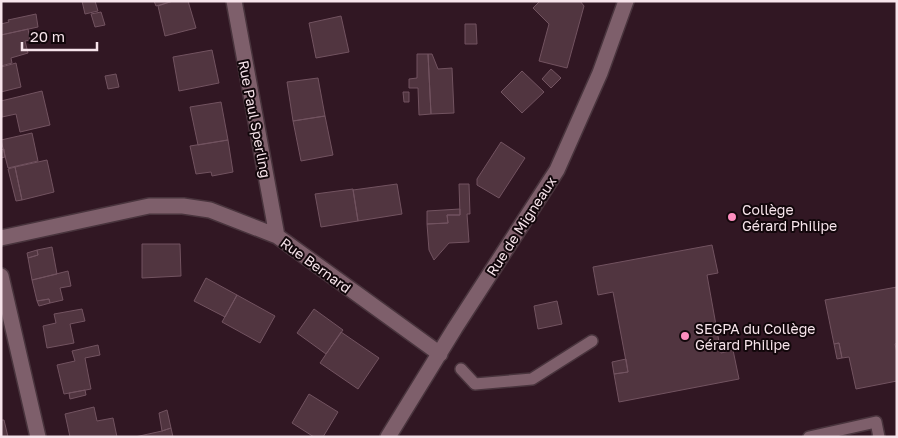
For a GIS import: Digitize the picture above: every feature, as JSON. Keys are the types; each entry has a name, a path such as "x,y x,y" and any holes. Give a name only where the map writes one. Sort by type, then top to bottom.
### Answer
{"street":[{"name":"Rue Paul Sperling","path":"234,1 277,236"},
{"name":"Rue de Migneaux","path":"388,437 557,170 600,73 626,1"},
{"name":"Rue Bernard","path":"1,238 149,206 183,206 210,210 277,236 440,354"},
{"path":"1,276 38,437"}],"lane":[{"path":"461,369 476,384 532,379 592,341"},
{"path":"809,437 876,422 879,437"}],"building":[{"path":"82,1 95,1 98,11 85,14"},
{"path":"154,1 173,1 156,6"},
{"path":"173,1 188,1 196,28 165,36 158,6"},
{"path":"540,1 580,1 584,6 567,68 539,61 549,24 533,8"},
{"path":"101,12 105,25 95,27 91,14"},
{"path":"36,14 38,27 1,35 1,24 9,22 8,20"},
{"path":"341,16 349,52 316,58 309,23"},
{"path":"465,24 476,24 477,44 465,44"},
{"path":"28,29 30,40 25,41 28,53 11,58 12,63 1,66 1,35"},
{"path":"212,50 219,83 179,91 173,57"},
{"path":"417,54 428,54 431,114 419,115 418,88 409,88 409,79 417,78"},
{"path":"428,54 432,54 438,69 452,68 454,113 431,114"},
{"path":"16,63 21,87 1,92 1,67"},
{"path":"551,69 561,78 551,88 542,79"},
{"path":"522,71 544,92 522,113 501,92"},
{"path":"116,74 119,87 108,89 105,76"},
{"path":"318,78 325,116 293,121 287,82"},
{"path":"42,91 50,125 20,132 16,114 2,117 1,101"},
{"path":"403,92 409,92 409,102 404,102"},
{"path":"221,102 228,140 198,145 190,107"},
{"path":"325,116 333,155 301,161 293,121"},
{"path":"32,133 38,161 8,168 1,140"},
{"path":"228,140 233,172 212,176 211,172 196,174 190,146"},
{"path":"501,142 525,158 499,198 477,185 477,179"},
{"path":"4,149 5,157 1,158 1,150"},
{"path":"47,160 54,192 22,200 15,167"},
{"path":"15,167 22,200 16,201 8,169"},
{"path":"397,184 402,214 358,221 353,190"},
{"path":"459,184 469,184 470,214 467,214 469,242 449,243 434,260 429,250 427,224 448,223 447,215 460,215"},
{"path":"353,189 358,221 321,227 315,194"},
{"path":"460,209 460,215 447,215 448,223 427,224 427,211"},
{"path":"142,244 180,244 181,276 142,278"},
{"path":"712,245 718,273 707,275 721,353 733,350 739,379 619,402 614,374 628,372 613,292 598,295 593,267"},
{"path":"52,247 57,274 32,280 28,258 38,255 37,250"},
{"path":"37,250 38,255 28,258 27,253"},
{"path":"68,271 71,286 60,288 63,300 50,303 49,299 37,301 32,280"},
{"path":"206,278 237,295 225,317 194,301"},
{"path":"897,287 897,343 895,344 897,353 897,381 856,389 849,357 842,358 839,343 834,344 825,300"},
{"path":"237,295 275,316 260,343 222,322"},
{"path":"49,299 50,303 39,306 37,301"},
{"path":"557,301 562,324 538,329 534,306"},
{"path":"82,309 85,321 70,324 74,343 47,348 43,326 56,323 54,314"},
{"path":"314,309 343,330 326,354 297,333"},
{"path":"341,332 379,358 358,389 320,363"},
{"path":"839,343 842,358 837,359 834,344"},
{"path":"98,345 100,355 85,358 91,389 64,394 57,365 75,361 72,351"},
{"path":"626,359 628,372 614,374 612,362"},
{"path":"85,390 86,395 70,399 69,393"},
{"path":"309,394 338,412 323,437 314,437 292,423"},
{"path":"94,407 97,421 113,418 117,437 70,437 65,414"},
{"path":"167,410 171,428 162,431 159,413"},
{"path":"1,420 4,420 8,437 1,437"},
{"path":"171,428 173,437 135,437 162,431"}],"place":[{"name":"Collège Gérard Philipe","path":"732,217"},
{"name":"SEGPA du Collège Gérard Philipe","path":"685,336"}]}
